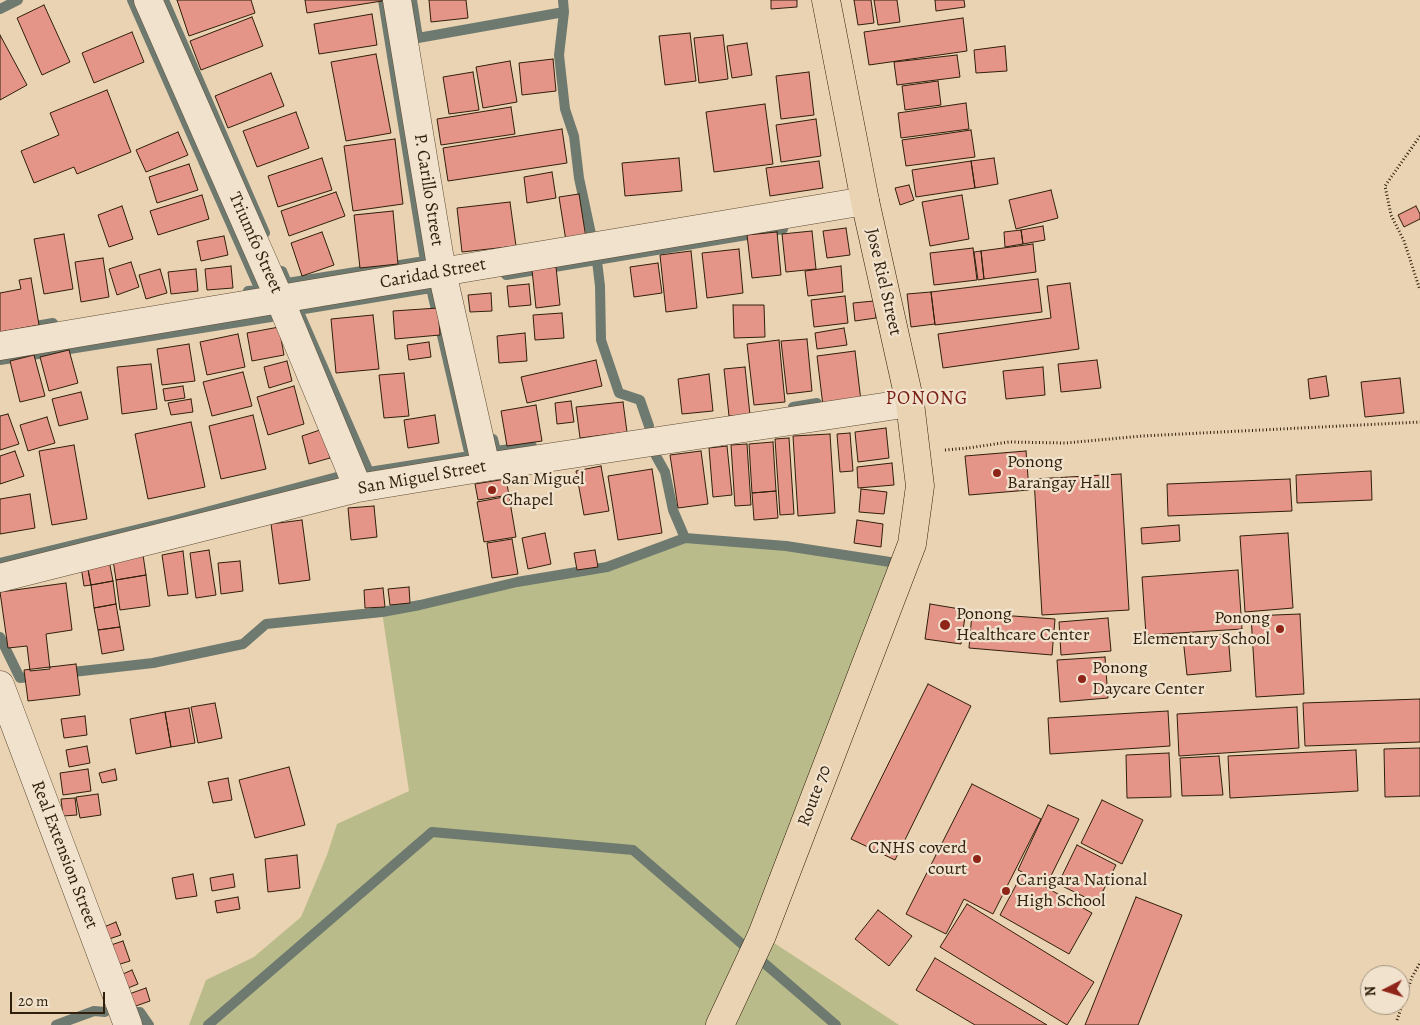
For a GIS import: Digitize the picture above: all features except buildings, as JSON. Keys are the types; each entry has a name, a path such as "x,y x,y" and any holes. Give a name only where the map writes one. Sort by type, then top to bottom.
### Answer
{"highway":[{"name":"Jose Riel Street","path":"826,0 865,201 910,403 917,452 920,486 912,544 904,564"},
{"name":"Route 70","path":"720,1025 762,935 904,564"}],"street":[{"name":"Triumfo Street","path":"148,0 280,300 358,488"},
{"name":"P. Carillo Street","path":"397,0 442,272 486,466"},
{"name":"Caridad Street","path":"0,346 865,201"},
{"name":"San Miguel Street","path":"0,578 358,488 486,466 910,403"},
{"name":"Real Extension Street","path":"0,685 128,1025"}],"path":[{"path":"1420,136 1385,186 1391,215 1404,241 1420,290"},
{"path":"917,452 968,448 1009,442 1066,443 1142,436 1420,422"},
{"path":"1397,1020 1412,977 1420,963"}],"green space":[{"path":"685,538 786,546 904,564 762,935 899,1025 189,1025 206,980 254,957 301,917 327,855 337,824 409,791 382,612 517,582 607,567"}],"waterway":[{"path":"0,9 18,0"},
{"path":"132,0 260,290 248,291"},
{"path":"164,0 265,233"},
{"path":"282,271 287,283 425,261 383,0"},
{"path":"412,0 418,38 564,12"},
{"path":"563,0 564,12 559,55 565,109 574,136 579,178 591,234"},
{"path":"506,275 783,229"},
{"path":"597,261 600,286 601,340 619,393 640,400 649,426"},
{"path":"431,288 470,456 369,472 298,310 431,288"},
{"path":"0,360 271,317"},
{"path":"0,332 53,323"},
{"path":"793,407 817,403"},
{"path":"493,439 496,451 532,446"},
{"path":"656,456 665,472 673,510 685,538"},
{"path":"0,563 172,521 337,477"},
{"path":"64,673 153,663 243,644 266,624 382,612 517,582 607,567 685,538 786,546 903,564"},
{"path":"0,637 20,678 37,676"},
{"path":"208,1025 432,832 633,850 836,1025"},
{"path":"56,1025 94,1011 105,1012"},
{"path":"133,1012 140,1012 149,1025"}],"place":[{"name":"Ponong Barangay Hall","path":"997,473"},
{"name":"San Miguel Chapel","path":"492,490"},
{"name":"Ponong Healthcare Center","path":"945,625"},
{"name":"Ponong Elementary School","path":"1280,629"},
{"name":"Ponong Daycare Center","path":"1082,679"},
{"name":"CNHS coverd court","path":"977,859"},
{"name":"Carigara National High School","path":"1006,891"}],"district":[{"name":"PONONG","path":"927,399"}]}
